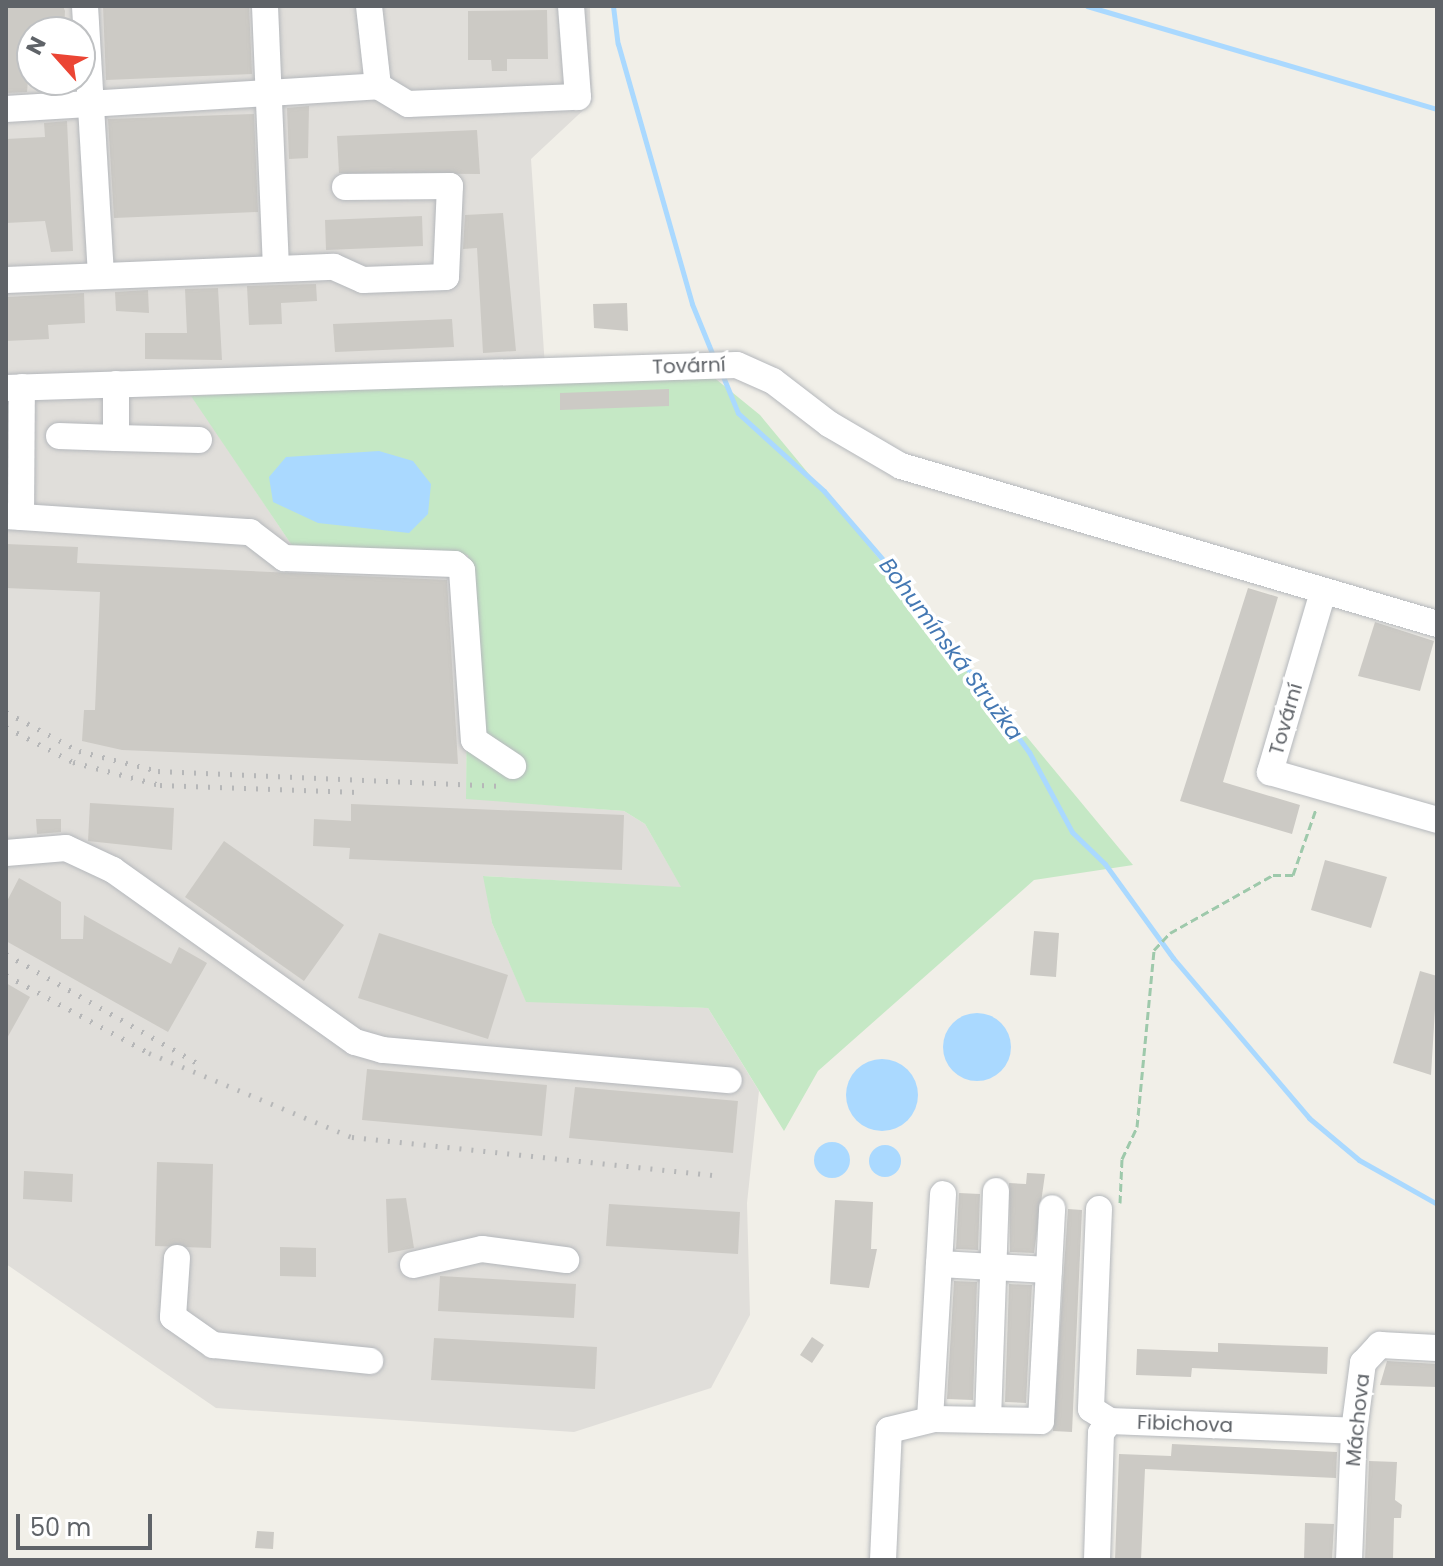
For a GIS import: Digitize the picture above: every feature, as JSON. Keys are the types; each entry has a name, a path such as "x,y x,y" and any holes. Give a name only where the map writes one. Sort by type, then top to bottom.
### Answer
{"street":[{"path":"85,6 101,276"},
{"path":"265,6 276,269"},
{"path":"369,6 378,86"},
{"path":"6,109 378,86 408,104 578,97 571,6"},
{"path":"6,280 334,267 363,280 446,277 450,186 345,187"},
{"name":"Tovární","path":"14,387 737,365 773,381 829,424 901,466 1437,624"},
{"path":"116,384 116,438"},
{"path":"14,387 13,516 250,532 284,558 455,564 462,570 474,740 513,766"},
{"path":"59,436 199,440"},
{"name":"Tovární","path":"1323,592 1270,772 1437,820"},
{"path":"6,853 66,848 113,870 355,1042 383,1050 729,1080"},
{"path":"988,1420 996,1191"},
{"path":"930,1419 943,1194"},
{"path":"883,1560 889,1430 930,1419 1041,1421 1052,1208"},
{"path":"1110,1208 1091,1409 1110,1421"},
{"path":"413,1265 482,1249 566,1260"},
{"path":"177,1258 173,1317 213,1345 370,1361"},
{"path":"939,1264 1049,1270"},
{"name":"Máchova","path":"1349,1560 1354,1431 1363,1363 1372,1349 1437,1348"},
{"name":"Fibichova","path":"1097,1560 1101,1433 1110,1421 1354,1431"}],"path":[{"path":"1110,1208 1122,1159 1137,1127 1154,950 1170,933 1273,875 1293,875 1324,787"}],"shaded area":[{"path":"6,6 590,6 592,102 531,159 546,382 192,396 293,547 468,555 466,798 624,811 645,824 682,888 484,876 492,923 526,1001 708,1008 759,1091 747,1203 750,1315 711,1388 574,1432 216,1408 6,1264"}],"green space":[{"path":"706,371 760,415 1133,865 1034,880 818,1071 784,1131 708,1008 526,1002 492,923 483,876 681,887 645,824 624,811 466,799 468,555 293,547 191,396"}],"water":[{"path":"379,451 413,461 431,484 428,514 409,533 318,523 273,502 269,477 286,457"},
{"path":"977,1013 1001,1023 1011,1047 1001,1071 977,1081 953,1071 943,1047 953,1023"},
{"path":"882,1059 902,1065 912,1075 918,1095 912,1115 902,1125 882,1131 862,1125 852,1115 846,1095 852,1075 862,1065"},
{"path":"832,1142 844,1148 850,1160 844,1172 832,1178 820,1172 814,1160 820,1148"},
{"path":"885,1145 896,1150 901,1161 896,1172 885,1177 874,1172 869,1161 874,1150"}],"building":[{"path":"6,6 63,6 65,16 16,16 16,93 6,93"},
{"path":"103,6 249,6 252,74 106,80"},
{"path":"547,10 548,59 507,59 507,71 492,71 491,60 468,60 468,11"},
{"path":"309,106 308,158 289,159 287,108"},
{"path":"254,114 258,212 114,218 108,119"},
{"path":"67,121 73,251 51,252 45,221 6,223 6,139 45,137 44,123"},
{"path":"477,130 480,174 339,173 337,136"},
{"path":"503,213 516,351 483,353 477,248 463,249 465,215"},
{"path":"422,216 423,246 326,250 325,220"},
{"path":"316,284 317,301 281,303 282,324 249,325 247,286"},
{"path":"218,288 222,360 145,359 145,333 187,333 185,289"},
{"path":"148,290 149,313 116,311 115,292"},
{"path":"84,293 85,323 48,325 49,339 6,341 6,297"},
{"path":"627,303 628,331 594,328 593,304"},
{"path":"452,319 454,347 335,352 333,324"},
{"path":"669,389 669,406 560,410 560,393"},
{"path":"6,544 78,547 77,563 447,580 458,764 122,750 82,741 84,710 95,710 100,592 6,588"},
{"path":"1248,588 1278,597 1223,782 1300,805 1292,834 1180,801"},
{"path":"1375,622 1434,641 1420,691 1358,676"},
{"path":"90,803 174,808 172,850 88,841"},
{"path":"351,804 624,815 622,870 349,859 350,848 313,846 314,819 351,821"},
{"path":"36,819 61,819 61,832 37,834"},
{"path":"224,841 344,925 304,981 185,897"},
{"path":"1325,860 1387,877 1371,928 1311,910"},
{"path":"19,878 61,902 61,939 83,939 84,915 171,964 179,947 207,963 168,1032 6,941 6,903"},
{"path":"1034,931 1059,933 1056,977 1030,975"},
{"path":"379,933 508,975 488,1039 358,998"},
{"path":"1420,971 1437,976 1431,1075 1393,1063"},
{"path":"6,983 30,997 6,1040"},
{"path":"367,1069 547,1085 542,1136 362,1120"},
{"path":"575,1087 738,1101 733,1153 569,1138"},
{"path":"157,1162 213,1164 211,1248 155,1246"},
{"path":"24,1171 73,1174 72,1202 23,1199"},
{"path":"1027,1173 1045,1174 1034,1253 1010,1252 1009,1183 1026,1184"},
{"path":"959,1193 980,1194 978,1250 956,1249"},
{"path":"406,1198 414,1248 388,1253 386,1199"},
{"path":"835,1200 873,1202 871,1249 877,1249 869,1288 830,1284"},
{"path":"609,1204 740,1212 738,1254 606,1246"},
{"path":"1068,1209 1082,1210 1072,1432 1053,1431"},
{"path":"280,1247 316,1248 316,1277 280,1276"},
{"path":"440,1276 576,1284 574,1318 438,1311"},
{"path":"954,1281 977,1282 973,1400 947,1399"},
{"path":"1009,1284 1032,1285 1026,1403 1005,1402"},
{"path":"812,1337 824,1345 812,1363 800,1355"},
{"path":"434,1338 597,1347 595,1389 431,1380"},
{"path":"1218,1343 1328,1347 1327,1374 1192,1368 1191,1377 1136,1375 1137,1349 1218,1352"},
{"path":"1387,1361 1437,1364 1437,1387 1380,1385"},
{"path":"1172,1444 1337,1452 1336,1478 1145,1469 1141,1560 1115,1560 1119,1454 1171,1456"},
{"path":"1369,1461 1397,1462 1395,1500 1402,1505 1401,1518 1394,1518 1393,1560 1365,1560"},
{"path":"1305,1523 1334,1524 1332,1560 1304,1560"},
{"path":"257,1531 274,1532 273,1549 255,1548"}],"waterway":[{"name":"Bohumínská Stružka","path":"613,6 618,44 692,304 714,358"},
{"path":"1087,6 1437,109"},
{"name":"Bohumínská Stružka","path":"722,374 738,413 824,491 911,592 1029,752 1072,832 1105,864 1173,958 1309,1118 1359,1160 1437,1204"}],"railway":[{"path":"6,712 79,751 158,771 503,786"},
{"path":"6,727 73,762 160,785 358,792"},
{"path":"6,954 197,1063"},
{"path":"6,975 149,1053 352,1137 715,1175"}]}
